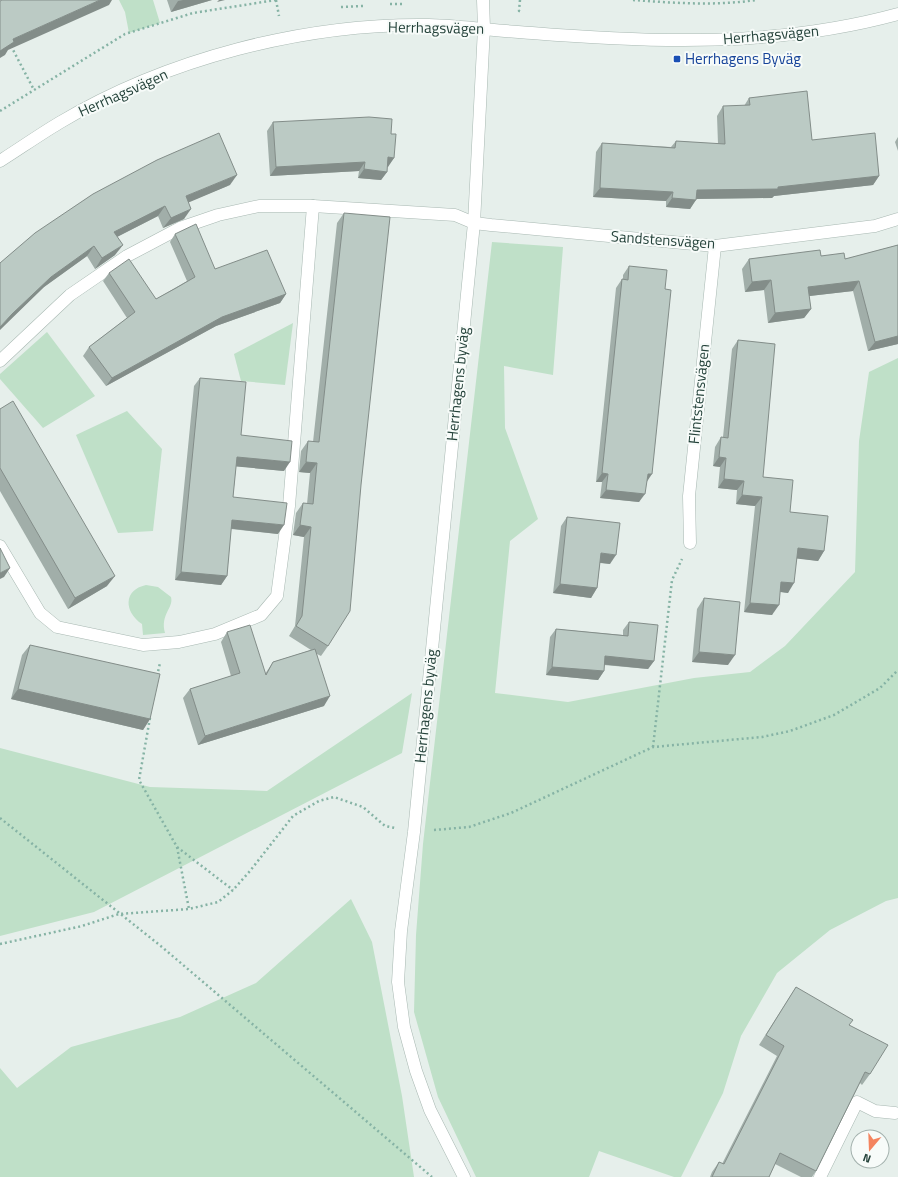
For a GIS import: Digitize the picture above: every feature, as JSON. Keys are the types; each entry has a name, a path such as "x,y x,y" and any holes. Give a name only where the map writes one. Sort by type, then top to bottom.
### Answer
{"street":[{"name":"Herrhagens byväg","path":"464,1177 430,1110 416,1071 404,1027 398,982 400,938 414,832 474,223 484,28 483,0"},
{"name":"Herrhagsvägen","path":"0,161 60,122 126,89 191,64 241,48 326,30 427,25 484,28 531,33 689,42 781,36 856,26 898,14"},
{"path":"0,361 70,295 127,256 180,228 218,215 259,206 314,206 455,215 474,223"},
{"path":"0,546 40,613 57,627 143,645 179,642 229,629 261,615 277,596 289,506 314,206"},
{"name":"Sandstensvägen","path":"474,223 715,246 875,226 898,219"},
{"name":"Flintstensvägen","path":"690,543 689,496 715,246"},
{"path":"820,1177 857,1102 876,1111 895,1113"}],"path":[{"path":"0,111 125,34 193,13 276,0 279,16"},
{"path":"633,0 737,3 756,0"},
{"path":"10,44 34,90"},
{"path":"653,747 672,580 690,543"},
{"path":"156,682 163,643"},
{"path":"0,944 82,926 119,914 189,909 218,902 233,890 293,816 319,801 334,797 363,808 385,826 414,832 469,827 511,813 653,747 762,737 790,731 834,715 880,688 898,670"},
{"path":"151,712 139,780 177,847 189,909"},
{"path":"0,818 162,947 432,1177"},
{"path":"177,847 233,890"}],"green space":[{"path":"119,0 153,0 160,23 129,33 125,12"},
{"path":"492,242 563,247 553,375 504,366 505,428 538,519 510,541 495,693 568,702 694,678 750,672 785,646 855,572 859,441 869,372 898,358 898,898 886,901 830,930 777,973 741,1036 723,1093 681,1177 674,1177 599,1151 589,1177 476,1177 438,1097 414,1012 416,935 423,844"},
{"path":"293,323 285,385 241,381 234,354"},
{"path":"47,332 95,396 43,428 0,379 0,374"},
{"path":"127,411 162,449 153,531 118,533 76,435"},
{"path":"146,585 158,587 171,597 171,605 164,621 165,633 143,635 142,624 136,619 129,608 130,596 138,588"},
{"path":"412,693 402,753 94,912 0,936 0,748 150,787 267,791"},
{"path":"351,899 372,942 402,1096 414,1177 0,1177 0,1068 17,1088 71,1047 180,1017 256,983"}],"building":[{"path":"100,0 13,39 14,42 0,51 0,1"},
{"path":"807,91 812,140 875,133 879,176 778,187 778,189 697,190 696,200 672,198 673,192 600,188 602,143 675,148 676,141 725,144 723,106 750,105 749,98"},
{"path":"369,117 392,119 391,134 396,134 394,158 388,157 387,172 364,169 365,162 276,167 273,122"},
{"path":"219,133 237,175 186,196 191,209 171,218 165,206 114,232 123,245 102,258 94,246 51,277 0,327 0,263 35,233 93,194 157,160"},
{"path":"344,213 390,217 361,485 350,611 328,646 296,626 302,616 311,527 300,525 303,503 313,504 317,463 306,462 308,441 319,442"},
{"path":"196,224 215,269 267,250 286,294 222,317 112,378 89,347 135,312 109,273 129,259 156,299 176,288 195,277 175,234"},
{"path":"898,245 898,336 875,342 859,281 808,287 811,309 775,313 771,280 752,282 749,259 820,250 821,256 844,253 845,259"},
{"path":"629,266 667,270 665,289 671,290 652,474 648,474 645,494 606,490 608,474 602,473 622,279 628,280"},
{"path":"738,340 775,344 763,477 793,480 790,512 828,516 824,551 798,548 794,583 781,582 779,605 750,603 762,497 742,495 744,481 724,479 726,458 719,457 721,437 728,438"},
{"path":"200,378 246,382 241,435 292,441 290,462 237,457 233,497 287,503 284,525 232,520 227,576 181,572"},
{"path":"13,401 115,576 75,598 0,468 0,409"},
{"path":"567,517 620,523 616,555 601,553 597,588 560,584"},
{"path":"0,548 10,568 0,573"},
{"path":"704,598 740,602 735,655 699,652"},
{"path":"629,622 658,625 654,661 605,656 604,671 552,667 556,629 628,636"},
{"path":"250,625 266,675 273,662 315,649 330,696 205,736 190,689 240,673 227,632"},
{"path":"30,645 160,674 150,719 18,689"},
{"path":"796,987 853,1020 849,1025 888,1045 870,1074 865,1072 816,1171 780,1153 769,1177 712,1177 719,1162 724,1164 784,1046 766,1035"}],"place":[{"name":"Herrhagens Byväg","path":"677,59"}]}
